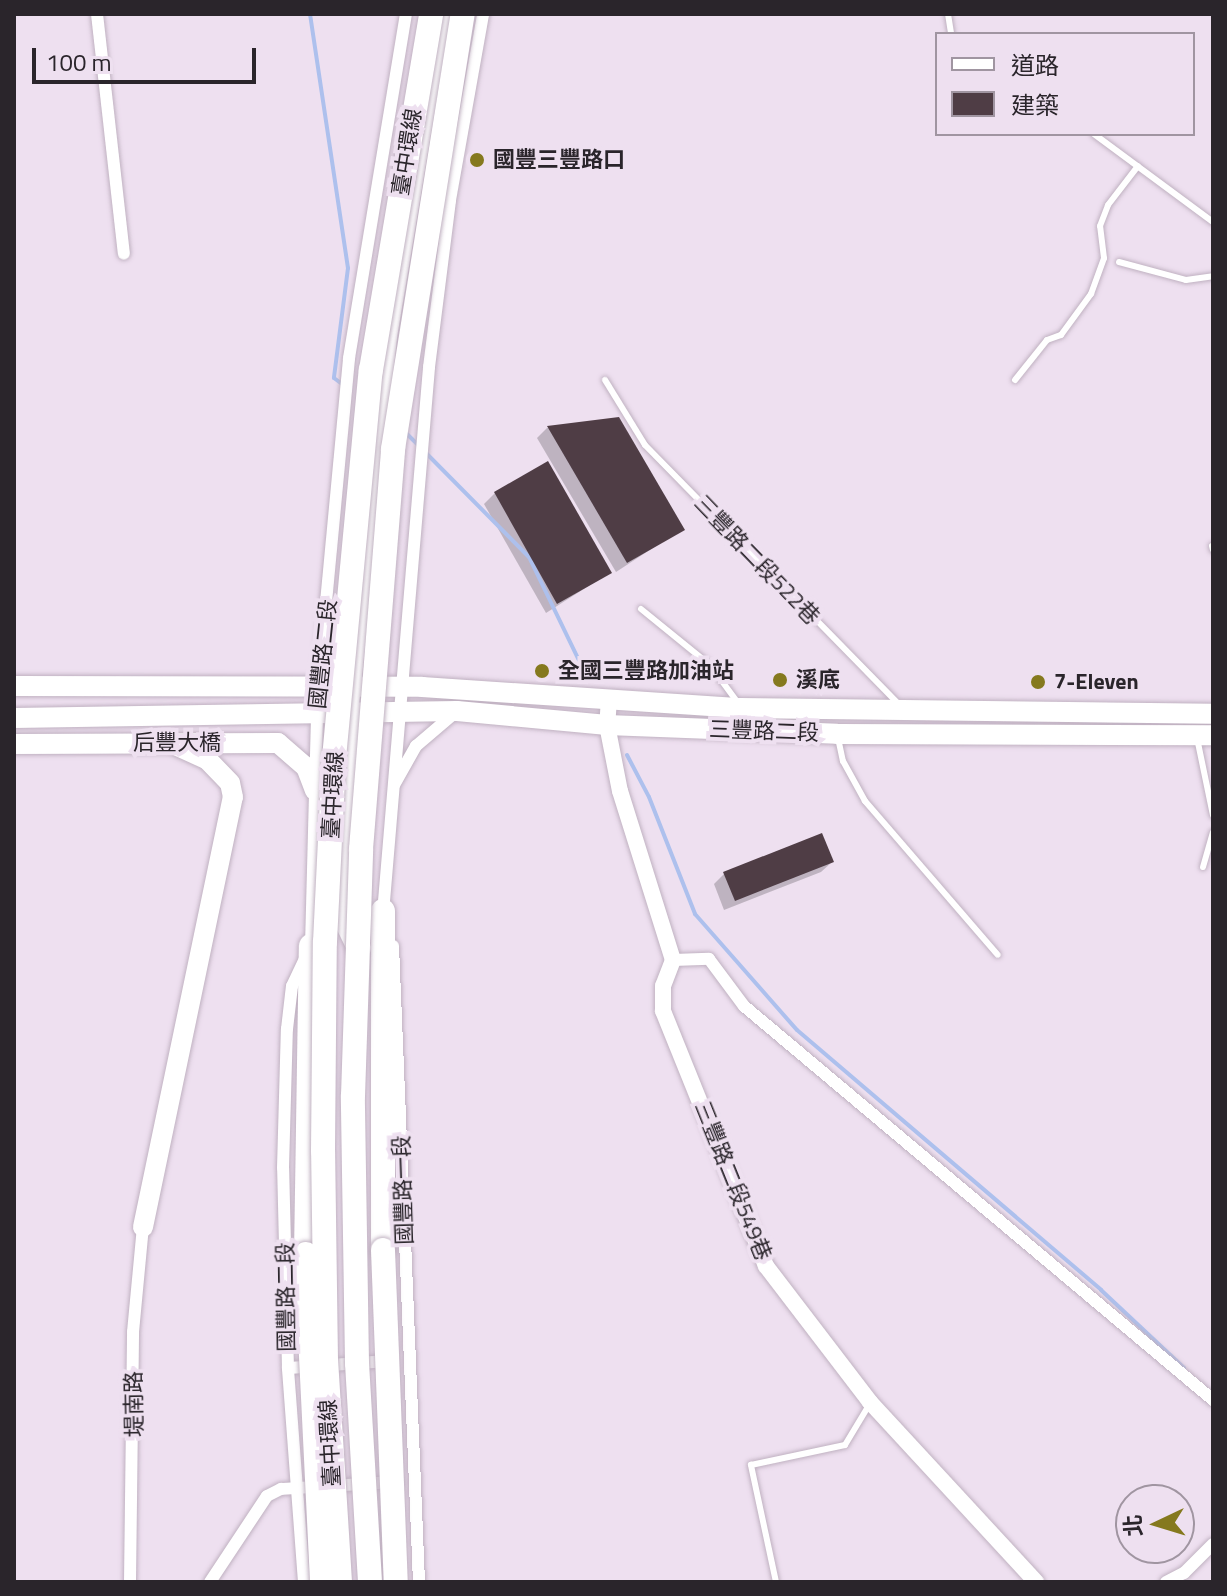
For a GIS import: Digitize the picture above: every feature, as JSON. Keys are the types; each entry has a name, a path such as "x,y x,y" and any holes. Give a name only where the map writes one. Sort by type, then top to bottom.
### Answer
{"highway":[{"name":"臺中環線","path":"340,1582 326,1360 323,1151 325,942 334,758 371,370 431,14"},
{"name":"臺中環線","path":"370,1582 357,1363 353,1096 365,790 393,449 463,14"},
{"path":"352,715 345,911 381,994"},
{"path":"383,911 383,1250 396,1582"},
{"path":"311,946 306,1254 322,1582"}],"main road":[{"path":"14,686 318,687"},
{"name":"三豐路二段","path":"318,687 399,688 740,708 1205,725"},
{"name":"三豐路二段","path":"316,714 457,711 607,725 911,736 1205,725"},
{"name":"后豐大橋","path":"14,718 316,714"},
{"path":"143,1227 233,797 221,772 171,743"},
{"name":"后豐大橋","path":"14,744 278,743 306,767 315,790"}],"street":[{"path":"97,14 124,253"},
{"name":"國豐路二段","path":"304,1582 288,1368 283,1168 287,1029 292,986 311,946 316,714 349,358 406,14"},
{"path":"352,715 391,337 445,14"},
{"path":"390,800 432,342 450,200 483,14"},
{"path":"391,337 432,342"},
{"path":"609,699 607,725 620,791 673,960 709,959 744,1006 1213,1400"},
{"path":"390,800 416,746 457,711"},
{"name":"國豐路一段","path":"390,800 383,911 397,977 412,1481 419,1582"},
{"name":"三豐路二段549巷","path":"673,960 663,986 663,1011 766,1266 870,1402 1036,1582"},
{"name":"堤南路","path":"130,1582 133,1332 143,1227"},
{"path":"288,1368 408,1359"},
{"path":"210,1582 267,1496 295,1489 412,1481"},
{"path":"1166,1582 1184,1573 1213,1544"}],"lane":[{"path":"433,87 470,95"},
{"path":"1097,136 1213,222"},
{"path":"1015,380 1047,340 1061,335 1091,294 1104,258 1100,226 1108,205 1138,166"},
{"path":"1119,262 1186,280 1213,276"},
{"name":"三豐路二段522巷","path":"605,380 645,445 907,712"},
{"path":"641,609 710,665 733,690 740,708"},
{"path":"907,712 911,736"},
{"path":"1205,725 1213,815"},
{"path":"837,734 843,761 865,801 998,955"},
{"path":"1203,867 1213,832"},
{"path":"776,1582 751,1465 845,1445 870,1402"}],"building":[{"path":"619,417 685,530 627,563 547,426"},
{"path":"548,461 612,573 557,604 494,492"},
{"path":"822,833 834,862 735,901 723,872"}],"waterway":[{"path":"310,14 348,268 334,378 342,384"},
{"path":"406,433 420,447"},
{"path":"426,453 529,557 584,671"},
{"path":"627,755 649,797 695,914 797,1030 1101,1290 1184,1368"}],"place":[{"name":"國豐三豐路口","path":"477,160"},
{"name":"全國三豐路加油站","path":"542,671"},
{"name":"溪底","path":"780,680"},
{"name":"7-Eleven","path":"1038,682"}]}
